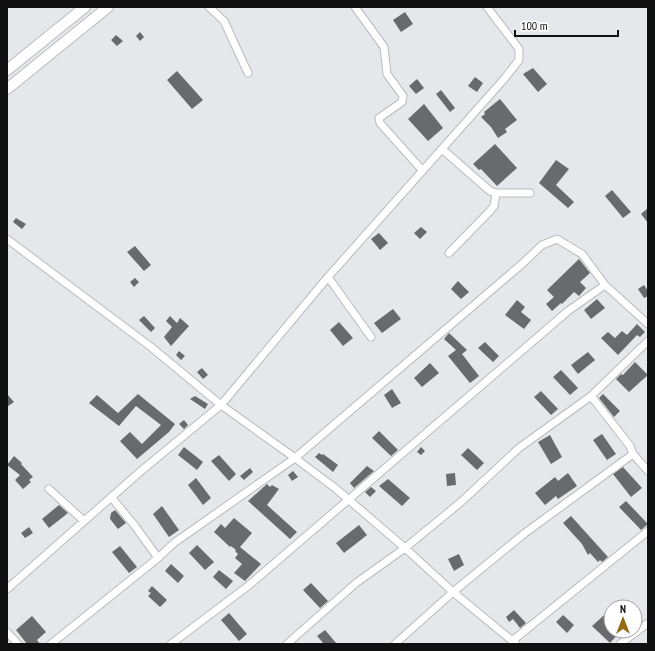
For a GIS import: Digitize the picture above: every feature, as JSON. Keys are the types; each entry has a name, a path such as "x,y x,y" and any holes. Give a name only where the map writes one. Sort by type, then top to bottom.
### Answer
{"highway":[{"path":"7,70 85,7"},
{"path":"7,89 108,7"}],"street":[{"path":"209,7 224,21 248,72"},
{"path":"355,7 384,47 387,74 403,96 402,102 379,118 380,123 422,170"},
{"path":"7,589 111,497 221,405 328,277 505,78 519,60 520,55 510,36 487,7"},
{"path":"442,149 490,191 496,193 530,193"},
{"path":"448,253 494,206 496,193"},
{"path":"7,239 151,347 221,405 296,458 405,548 453,592 514,642 648,531"},
{"path":"51,644 158,558 174,542 296,458 522,264 542,245 554,240 562,241 582,254 605,284 648,324"},
{"path":"328,277 371,337"},
{"path":"171,644 248,586 568,311 605,284"},
{"path":"287,644 356,583 405,548 461,502 519,448 591,396 648,341"},
{"path":"591,396 630,446 633,454 648,471"},
{"path":"395,644 453,592 525,533 633,454"},
{"path":"49,489 84,521"},
{"path":"111,497 135,526 158,558"},
{"path":"620,644 648,623"},
{"path":"7,632 18,644"}],"building":[{"path":"405,12 413,24 401,32 393,20"},
{"path":"140,32 144,37 140,41 136,36"},
{"path":"116,35 123,41 117,46 111,40"},
{"path":"533,68 547,84 538,92 523,74"},
{"path":"177,71 203,100 192,109 167,80"},
{"path":"475,77 483,83 477,92 468,86"},
{"path":"417,79 424,88 416,94 409,86"},
{"path":"441,90 455,108 450,112 436,94"},
{"path":"500,99 517,120 505,129 507,132 498,138 491,127 481,117 485,114 484,112"},
{"path":"424,104 443,128 428,141 408,119"},
{"path":"495,144 517,168 497,186 481,169 479,170 473,164"},
{"path":"556,160 569,169 556,185 574,202 568,208 539,183"},
{"path":"612,190 631,212 623,218 605,196"},
{"path":"648,208 648,223 641,214"},
{"path":"16,218 26,224 22,229 13,222"},
{"path":"421,227 427,232 420,239 414,233"},
{"path":"379,233 388,243 380,250 371,239"},
{"path":"135,246 151,265 144,271 127,252"},
{"path":"579,259 590,273 580,282 586,288 579,296 574,292 562,304 561,303 552,311 546,304 554,297 547,290"},
{"path":"135,278 139,282 134,287 130,282"},
{"path":"458,281 469,292 461,299 451,289"},
{"path":"644,285 648,291 648,296 644,298 638,289"},
{"path":"597,299 605,308 591,319 584,310"},
{"path":"517,300 525,307 521,312 531,320 524,329 505,315"},
{"path":"393,309 401,319 382,333 374,323"},
{"path":"144,316 155,328 151,332 139,320"},
{"path":"170,316 177,323 180,318 189,326 171,346 164,337 172,327 166,321"},
{"path":"339,322 353,338 343,346 330,330"},
{"path":"637,324 645,332 640,337 637,335 618,355 601,338 608,332 615,338 622,331 627,335"},
{"path":"449,333 467,350 462,354 479,376 470,383 448,356 456,350 444,339"},
{"path":"485,342 499,356 493,362 478,348"},
{"path":"179,351 185,356 181,360 176,355"},
{"path":"588,352 595,360 578,374 571,365"},
{"path":"635,362 648,375 629,392 616,379 621,374 623,375"},
{"path":"430,363 439,373 422,387 414,378"},
{"path":"202,368 208,375 203,379 197,372"},
{"path":"561,370 578,388 570,395 553,377"},
{"path":"392,389 401,403 392,408 384,395"},
{"path":"541,391 558,409 551,415 534,397"},
{"path":"7,394 14,402 7,407"},
{"path":"138,394 175,424 169,432 137,459 120,441 130,432 142,444 161,425 136,406 119,426 89,403 97,395 118,413"},
{"path":"603,394 620,411 614,417 599,398"},
{"path":"195,396 208,404 205,409 190,399"},
{"path":"184,420 188,425 184,429 179,424"},
{"path":"379,431 398,450 391,456 372,438"},
{"path":"602,434 616,454 607,460 593,440"},
{"path":"550,435 562,457 551,464 538,442"},
{"path":"184,447 203,462 197,470 178,455"},
{"path":"421,447 425,451 421,455 417,452"},
{"path":"468,448 484,463 477,470 461,455"},
{"path":"319,453 322,455 323,454 338,465 333,472 315,457"},
{"path":"219,455 236,474 229,481 211,461"},
{"path":"14,456 22,463 21,464 33,477 29,480 31,482 23,489 15,480 20,475 7,465"},
{"path":"367,466 374,471 354,488 350,483"},
{"path":"623,467 642,488 631,497 613,474"},
{"path":"250,468 253,472 244,480 240,476"},
{"path":"293,471 298,477 292,481 288,475"},
{"path":"455,473 456,485 447,486 446,474"},
{"path":"568,473 577,486 558,499 556,496 545,505 535,493 555,477 558,481"},
{"path":"196,478 211,498 203,505 188,485"},
{"path":"388,479 410,498 402,506 379,486"},
{"path":"267,484 270,487 272,485 279,489 267,505 297,532 290,539 248,501"},
{"path":"371,487 376,491 370,497 365,492"},
{"path":"626,501 648,524 641,530 619,507"},
{"path":"59,505 68,513 49,528 42,519"},
{"path":"162,506 179,530 169,537 153,514"},
{"path":"115,510 126,523 118,529 110,519 111,513"},
{"path":"571,516 608,557 602,562 600,560 598,562 590,553 588,555 582,544 563,523"},
{"path":"234,518 252,533 240,547 261,564 245,581 234,573 242,564 235,558 238,554 235,551 236,550 231,546 230,547 214,532 221,524 225,528"},
{"path":"359,525 367,535 344,553 336,543"},
{"path":"29,527 33,533 25,538 21,533"},
{"path":"197,545 214,562 205,570 189,553"},
{"path":"120,546 137,567 129,573 112,552"},
{"path":"459,554 464,565 454,571 448,559"},
{"path":"171,564 184,576 178,583 165,571"},
{"path":"219,570 233,581 226,589 213,577"},
{"path":"311,583 328,601 320,608 303,590"},
{"path":"152,586 167,600 160,607 148,596 151,593 148,591"},
{"path":"514,610 526,623 520,628 513,619 509,622 506,617"},
{"path":"229,613 247,634 239,641 221,620"},
{"path":"563,615 574,625 567,633 556,622"},
{"path":"32,616 46,632 37,640 40,644 27,644 16,630"},
{"path":"603,616 603,636 592,626"},
{"path":"325,630 337,644 324,644 317,636"},
{"path":"606,639 614,639 610,643"}]}
